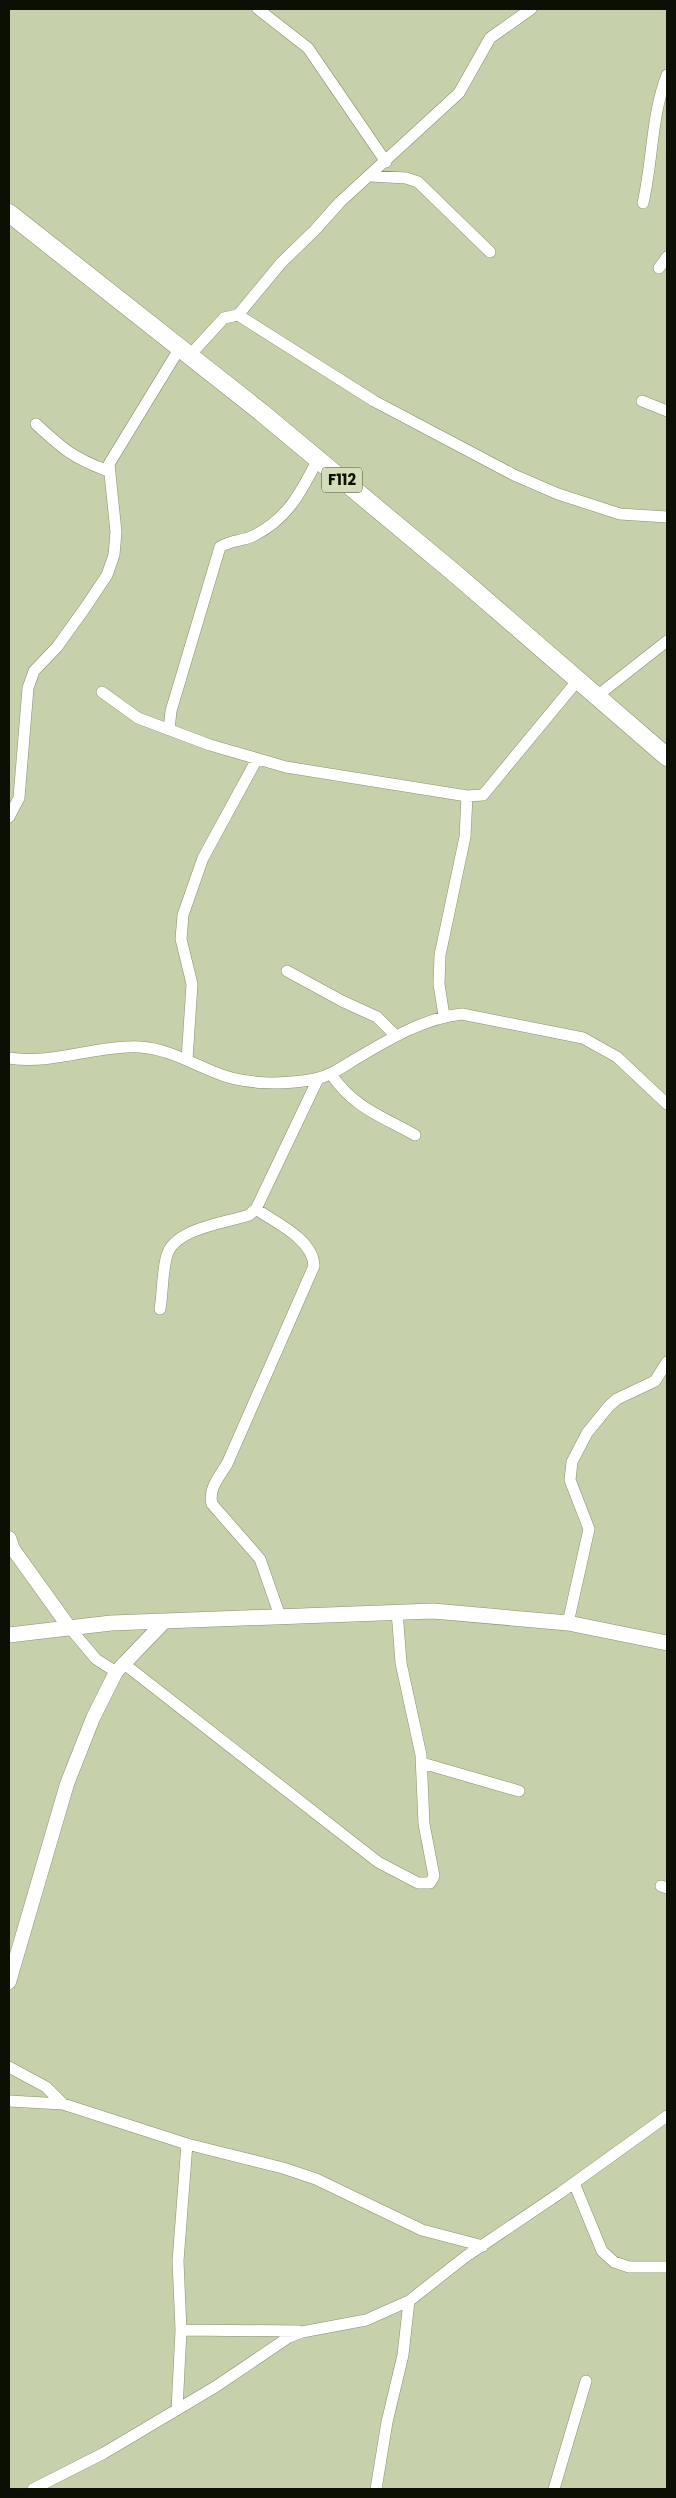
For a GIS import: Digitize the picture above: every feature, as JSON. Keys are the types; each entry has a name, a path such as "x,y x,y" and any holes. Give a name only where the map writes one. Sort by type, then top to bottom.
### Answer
{"main road":[{"name":"F112","path":"9,214 186,350 667,757"},
{"path":"9,1635 70,1627 164,1621 433,1611 568,1623 667,1644"}],"street":[{"path":"258,9 308,48 386,162"},
{"path":"9,817 18,798 28,688 34,671 57,647 86,608 107,575 114,555 116,532 108,471 109,464 132,424 186,350 224,318 238,315 281,263 340,202 371,176 459,93 490,38 531,9"},
{"path":"643,203 649,176 651,146 659,96 667,75"},
{"path":"371,176 406,178 418,182 490,252"},
{"path":"659,268 667,257"},
{"path":"238,315 374,401 514,475 558,494 620,514 667,517"},
{"path":"642,401 667,411"},
{"path":"36,424 59,446 79,460 108,471"},
{"path":"169,730 171,711 220,547 225,543 254,536 287,513 318,460"},
{"path":"597,696 667,641"},
{"path":"102,692 138,718 210,745 257,759 286,767 467,796 483,795 578,680"},
{"path":"187,1060 192,984 181,939 183,915 203,858 257,759"},
{"path":"444,1016 439,984 440,955 446,919 465,837 467,796"},
{"path":"287,971 342,1001 377,1017 396,1036"},
{"path":"9,1058 26,1061 57,1059 109,1048 140,1047 163,1050 216,1074 252,1082 301,1082 331,1074 396,1036 444,1016 462,1014 480,1016 583,1038 617,1057 667,1104"},
{"path":"331,1074 341,1090 354,1102 415,1135"},
{"path":"160,1309 167,1254 180,1237 249,1216 256,1209 318,1079"},
{"path":"256,1209 300,1239 314,1257 314,1266 227,1464 213,1487 210,1496 212,1504 260,1559 280,1616"},
{"path":"568,1623 588,1528 570,1480 572,1462 587,1433 609,1406 655,1381 667,1362"},
{"path":"9,1538 14,1549 81,1644 96,1659 119,1668 378,1862 418,1883 430,1883 434,1876 424,1824 422,1763 401,1663 397,1611"},
{"path":"9,1982 67,1784 93,1718 119,1668 164,1621"},
{"path":"422,1763 519,1791"},
{"path":"9,2067 46,2087 63,2104"},
{"path":"9,2101 63,2104 187,2144 316,2178 422,2230 483,2246"},
{"path":"181,2330 302,2332 366,2320 409,2301 483,2246 667,2116"},
{"path":"177,2410 181,2330 178,2260 187,2144"},
{"path":"574,2183 602,2251 614,2262 628,2267 667,2267"},
{"path":"376,2489 387,2422 403,2354 409,2301"},
{"path":"32,2489 104,2453 177,2410 274,2347 302,2332"},
{"path":"554,2489 586,2381"}]}
